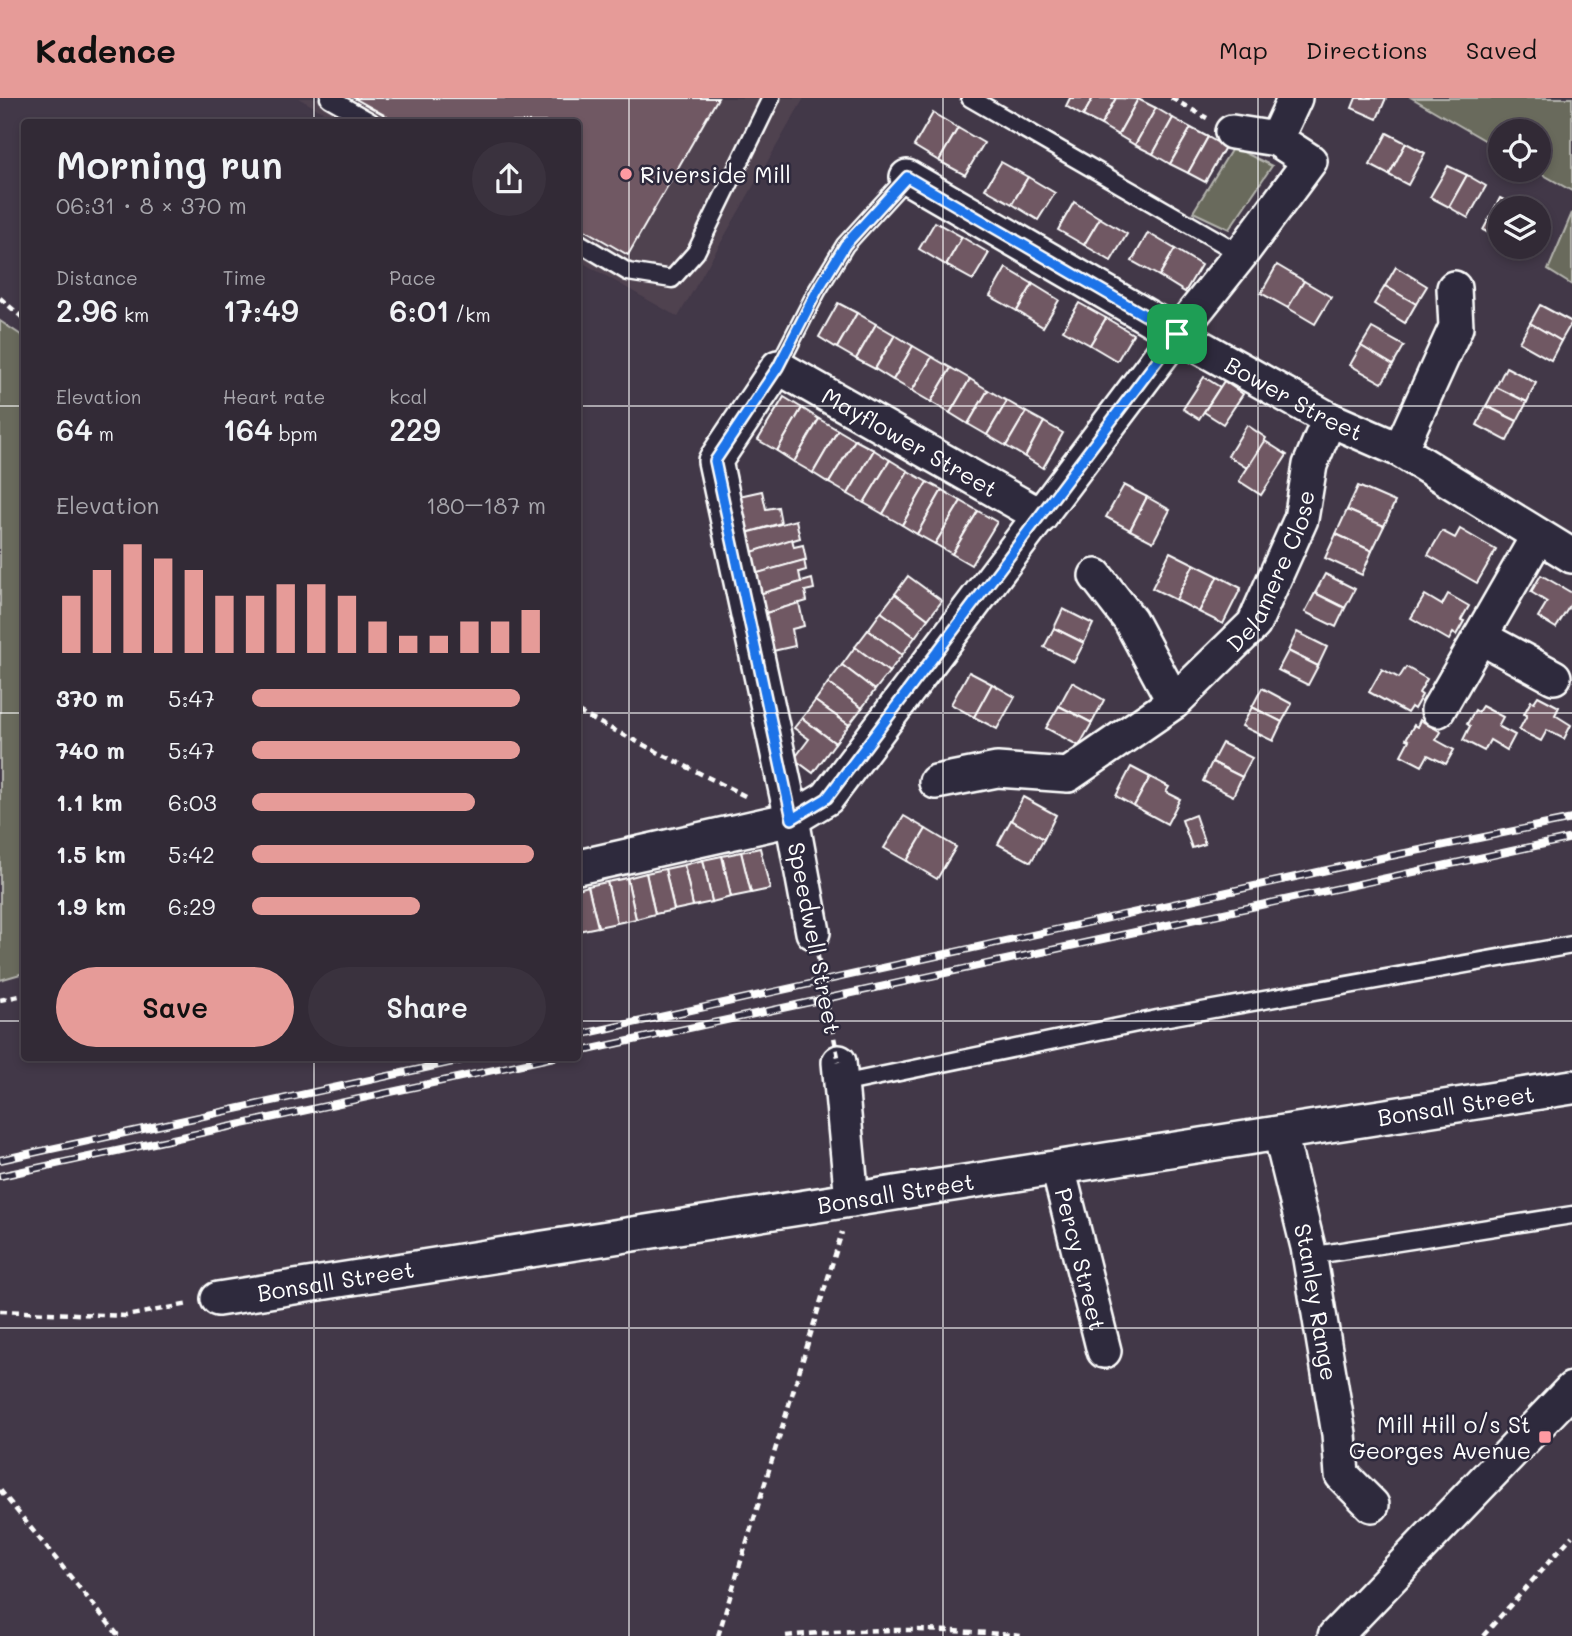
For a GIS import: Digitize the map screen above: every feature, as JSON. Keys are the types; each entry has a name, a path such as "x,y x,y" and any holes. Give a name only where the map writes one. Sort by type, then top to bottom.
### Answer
{"street":[{"path":"1276,139 1295,98"},
{"path":"581,866 792,819 827,798 1310,160 1276,139 1232,132"},
{"name":"Bower Street","path":"907,177 1329,419 1400,450 1572,556"},
{"path":"1400,450 1456,327 1454,288"},
{"name":"Mayflower Street","path":"778,367 1041,516"},
{"name":"Speedwell Street","path":"778,367 715,461 792,819 813,932"},
{"name":"Delamere Close","path":"936,782 997,770 1069,775 1174,702 1254,624 1301,519 1310,465 1329,419"},
{"path":"1438,710 1538,536"},
{"path":"1096,576 1129,620 1174,702"},
{"path":"1480,637 1554,677"},
{"path":"840,1073 852,1200"},
{"name":"Bonsall Street","path":"218,1299 1572,1087"},
{"name":"Stanley Range","path":"1280,1133 1309,1256 1339,1434 1342,1475 1372,1505"},
{"name":"Percy Street","path":"1058,1168 1104,1351"},
{"path":"1344,1627 1572,1388"}],"lane":[{"path":"329,98 366,119"},
{"path":"581,244 628,272 672,279 696,252 771,98"},
{"path":"970,98 1241,254"},
{"path":"778,367 817,291 845,245 907,177"},
{"path":"840,1073 1572,945"},
{"path":"1309,1256 1572,1215"}],"path":[{"path":"1171,98 1232,132"},
{"path":"0,298 21,316"},
{"path":"581,714 792,819"},
{"name":"Speedwell Street","path":"813,932 840,1073"},
{"path":"0,1000 21,996"},
{"path":"718,1636 852,1200"},
{"path":"0,1311 126,1317 218,1299"},
{"path":"0,1490 116,1636"},
{"path":"1483,1636 1572,1535"},
{"path":"786,1636 833,1631 939,1630 1021,1636"}],"shaded area":[{"path":"298,98 804,98 678,317 581,262 581,119 336,119"}],"green space":[{"path":"1412,98 1572,98 1572,191 1551,179 1551,119 1488,119 1488,142"},
{"path":"1233,147 1272,166 1229,229 1193,212"},
{"path":"1572,213 1572,285 1548,270"},
{"path":"0,321 21,335 21,974 0,980"}],"building":[{"name":"Riverside Mill","path":"354,98 718,98 628,255 581,228 581,119 392,119"},
{"path":"1070,98 1093,98 1083,116 1066,106"},
{"path":"1093,98 1116,98 1101,125 1083,116"},
{"path":"1116,98 1138,99 1118,135 1101,125"},
{"path":"1356,98 1386,98 1377,119 1352,108"},
{"path":"1138,99 1156,108 1135,145 1118,135"},
{"path":"1156,108 1173,118 1153,154 1135,145"},
{"path":"933,113 958,128 939,161 914,146"},
{"path":"1173,118 1191,128 1170,164 1153,154"},
{"path":"958,128 984,143 965,175 939,161"},
{"path":"1191,128 1208,137 1188,173 1170,164"},
{"path":"1387,133 1406,143 1389,175 1370,165"},
{"path":"1208,137 1225,147 1205,182 1188,173"},
{"path":"1406,143 1425,153 1408,185 1389,175"},
{"path":"1001,162 1028,177 1012,204 985,189"},
{"path":"1448,166 1467,175 1449,207 1430,197"},
{"path":"1467,175 1486,186 1468,218 1449,207"},
{"path":"1028,177 1055,193 1038,220 1012,204"},
{"path":"1074,202 1100,218 1084,245 1058,230"},
{"path":"1100,218 1127,234 1111,261 1084,245"},
{"path":"935,222 962,237 946,265 919,249"},
{"path":"1148,233 1175,249 1159,276 1132,261"},
{"path":"962,237 989,253 973,280 946,265"},
{"path":"1175,249 1201,265 1185,292 1159,276"},
{"path":"1277,265 1304,281 1288,308 1261,293"},
{"path":"1396,267 1427,286 1416,304 1385,286"},
{"path":"1006,268 1033,284 1017,311 990,296"},
{"path":"1304,281 1331,297 1315,324 1288,308"},
{"path":"1033,284 1059,300 1043,327 1017,311"},
{"path":"1385,286 1416,304 1405,323 1374,304"},
{"path":"838,303 857,313 837,348 819,337"},
{"path":"1079,303 1106,318 1090,345 1063,330"},
{"path":"1540,305 1572,322 1561,341 1530,323"},
{"path":"857,313 876,324 856,359 837,348"},
{"path":"1106,318 1133,334 1117,361 1090,345"},
{"path":"1530,323 1561,341 1551,360 1519,342"},
{"path":"876,324 895,335 875,369 856,359"},
{"path":"1372,328 1404,346 1393,365 1361,346"},
{"path":"895,335 913,346 893,380 875,369"},
{"path":"913,346 932,357 912,391 893,380"},
{"path":"1361,346 1393,365 1382,383 1350,365"},
{"path":"932,357 951,368 931,402 912,391"},
{"path":"1506,367 1536,383 1527,402 1496,387"},
{"path":"951,368 970,379 950,413 931,402"},
{"path":"1204,377 1220,387 1199,419 1183,409"},
{"path":"970,379 988,390 968,424 950,413"},
{"path":"1224,381 1243,394 1223,424 1204,412"},
{"path":"1496,387 1527,402 1517,421 1486,406"},
{"path":"988,390 1007,401 987,435 968,424"},
{"path":"784,397 802,408 777,451 758,440"},
{"path":"1007,401 1026,412 1006,446 987,435"},
{"path":"1486,406 1517,421 1507,441 1477,425"},
{"path":"802,408 819,419 794,462 777,451"},
{"path":"1026,412 1044,422 1025,457 1006,446"},
{"path":"819,419 838,430 813,473 794,462"},
{"path":"1044,422 1063,433 1043,468 1025,457"},
{"path":"1247,425 1266,438 1247,468 1228,456"},
{"path":"838,430 855,440 829,483 813,473"},
{"path":"855,440 874,450 848,494 829,483"},
{"path":"1265,441 1287,455 1261,495 1239,481"},
{"path":"874,450 890,460 864,503 848,494"},
{"path":"890,460 908,471 883,514 864,503"},
{"path":"908,471 927,482 902,525 883,514"},
{"path":"927,482 942,490 917,534 902,525"},
{"path":"1124,485 1147,497 1130,530 1106,517"},
{"path":"1358,486 1395,502 1384,526 1347,510"},
{"path":"942,490 961,501 935,544 917,534"},
{"path":"762,491 766,509 778,507 781,523 739,535 730,498"},
{"path":"1147,497 1170,510 1153,542 1130,530"},
{"path":"961,501 978,511 952,554 935,544"},
{"path":"1347,510 1384,526 1372,551 1336,534"},
{"path":"978,511 997,522 971,565 952,554"},
{"path":"796,520 800,538 743,555 739,535"},
{"path":"1460,529 1496,550 1477,583 1428,555 1442,531 1455,538"},
{"path":"1336,534 1372,551 1362,575 1325,558"},
{"path":"792,539 794,547 803,545 806,560 747,576 743,555"},
{"path":"1170,552 1194,564 1176,600 1152,588"},
{"path":"804,560 806,570 799,572 801,582 752,596 747,576"},
{"path":"1194,564 1218,576 1199,612 1176,600"},
{"path":"1325,574 1355,589 1345,608 1315,593"},
{"path":"1541,575 1572,593 1572,602 1556,628 1538,617 1547,602 1531,592"},
{"path":"908,576 942,601 928,619 895,594"},
{"path":"1218,576 1241,588 1223,624 1199,612"},
{"path":"812,579 814,589 805,591 807,601 756,616 752,596"},
{"path":"1315,593 1345,608 1336,627 1305,612"},
{"path":"895,594 928,619 915,637 881,612"},
{"path":"1448,594 1469,606 1456,635 1453,633 1449,640 1411,618 1425,595 1442,605"},
{"path":"799,603 804,626 792,629 795,646 764,653 756,616"},
{"path":"1063,609 1093,624 1084,643 1054,628"},
{"path":"881,612 915,637 902,655 868,630"},
{"path":"1054,628 1084,643 1074,662 1044,647"},
{"path":"868,630 902,655 889,672 855,647"},
{"path":"1297,632 1327,647 1318,666 1288,651"},
{"path":"855,647 889,672 875,690 842,665"},
{"path":"1288,651 1318,666 1308,685 1278,670"},
{"path":"842,665 875,690 862,708 828,683"},
{"path":"1406,667 1427,679 1414,709 1411,707 1407,713 1369,692 1382,669 1399,678"},
{"path":"969,672 992,684 974,717 951,704"},
{"path":"1072,682 1104,700 1092,723 1059,706"},
{"path":"828,683 862,708 849,725 815,701"},
{"path":"992,684 1015,697 997,729 974,717"},
{"path":"1262,688 1292,704 1282,722 1252,707"},
{"path":"1538,696 1559,707 1555,715 1571,725 1564,739 1547,730 1541,741 1519,730 1531,701 1534,702"},
{"path":"815,701 849,725 835,743 802,718"},
{"path":"1059,706 1092,723 1079,746 1046,728"},
{"path":"1482,706 1503,717 1498,726 1515,735 1507,750 1490,740 1484,751 1463,740 1470,726 1467,724 1475,710 1478,712"},
{"path":"1252,707 1282,722 1273,741 1242,726"},
{"path":"802,718 835,743 813,773 794,759 809,739 794,728"},
{"path":"1420,720 1441,732 1436,740 1454,750 1446,764 1428,755 1422,766 1401,755 1409,740 1406,739"},
{"path":"1222,743 1252,758 1242,777 1212,762"},
{"path":"1212,762 1242,777 1233,796 1203,781"},
{"path":"1131,767 1150,777 1134,806 1116,796"},
{"path":"1150,777 1169,787 1166,792 1180,799 1167,824 1134,806"},
{"path":"1023,797 1056,815 1044,839 1011,820"},
{"path":"1195,815 1205,844 1192,848 1182,820"},
{"path":"904,816 926,829 907,861 884,848"},
{"path":"1011,820 1044,839 1031,862 998,844"},
{"path":"926,829 956,847 937,879 907,861"},
{"path":"760,848 770,889 751,893 741,852"},
{"path":"741,852 751,893 731,897 722,856"},
{"path":"722,856 731,897 712,902 703,860"},
{"path":"703,860 712,902 693,906 684,865"},
{"path":"684,865 693,906 674,910 665,869"},
{"path":"665,869 674,910 655,914 646,873"},
{"path":"646,873 655,914 636,919 627,878"},
{"path":"627,878 636,919 617,923 607,882"},
{"path":"607,882 617,923 598,927 588,886"},
{"path":"588,886 598,927 581,930 581,888"}],"railway":[{"path":"581,1034 1386,857 1572,819"},
{"path":"581,1051 1572,838"},
{"path":"0,1160 458,1061"},
{"path":"0,1176 535,1061"}],"place":[{"name":"Riverside Mill","path":"626,174"},
{"name":"Mill Hill o/s St Georges Avenue","path":"1545,1437"}],"route":[{"path":"907,177 1177,334 827,798 792,819 715,461 778,367 817,291 845,245 907,177"}]}
